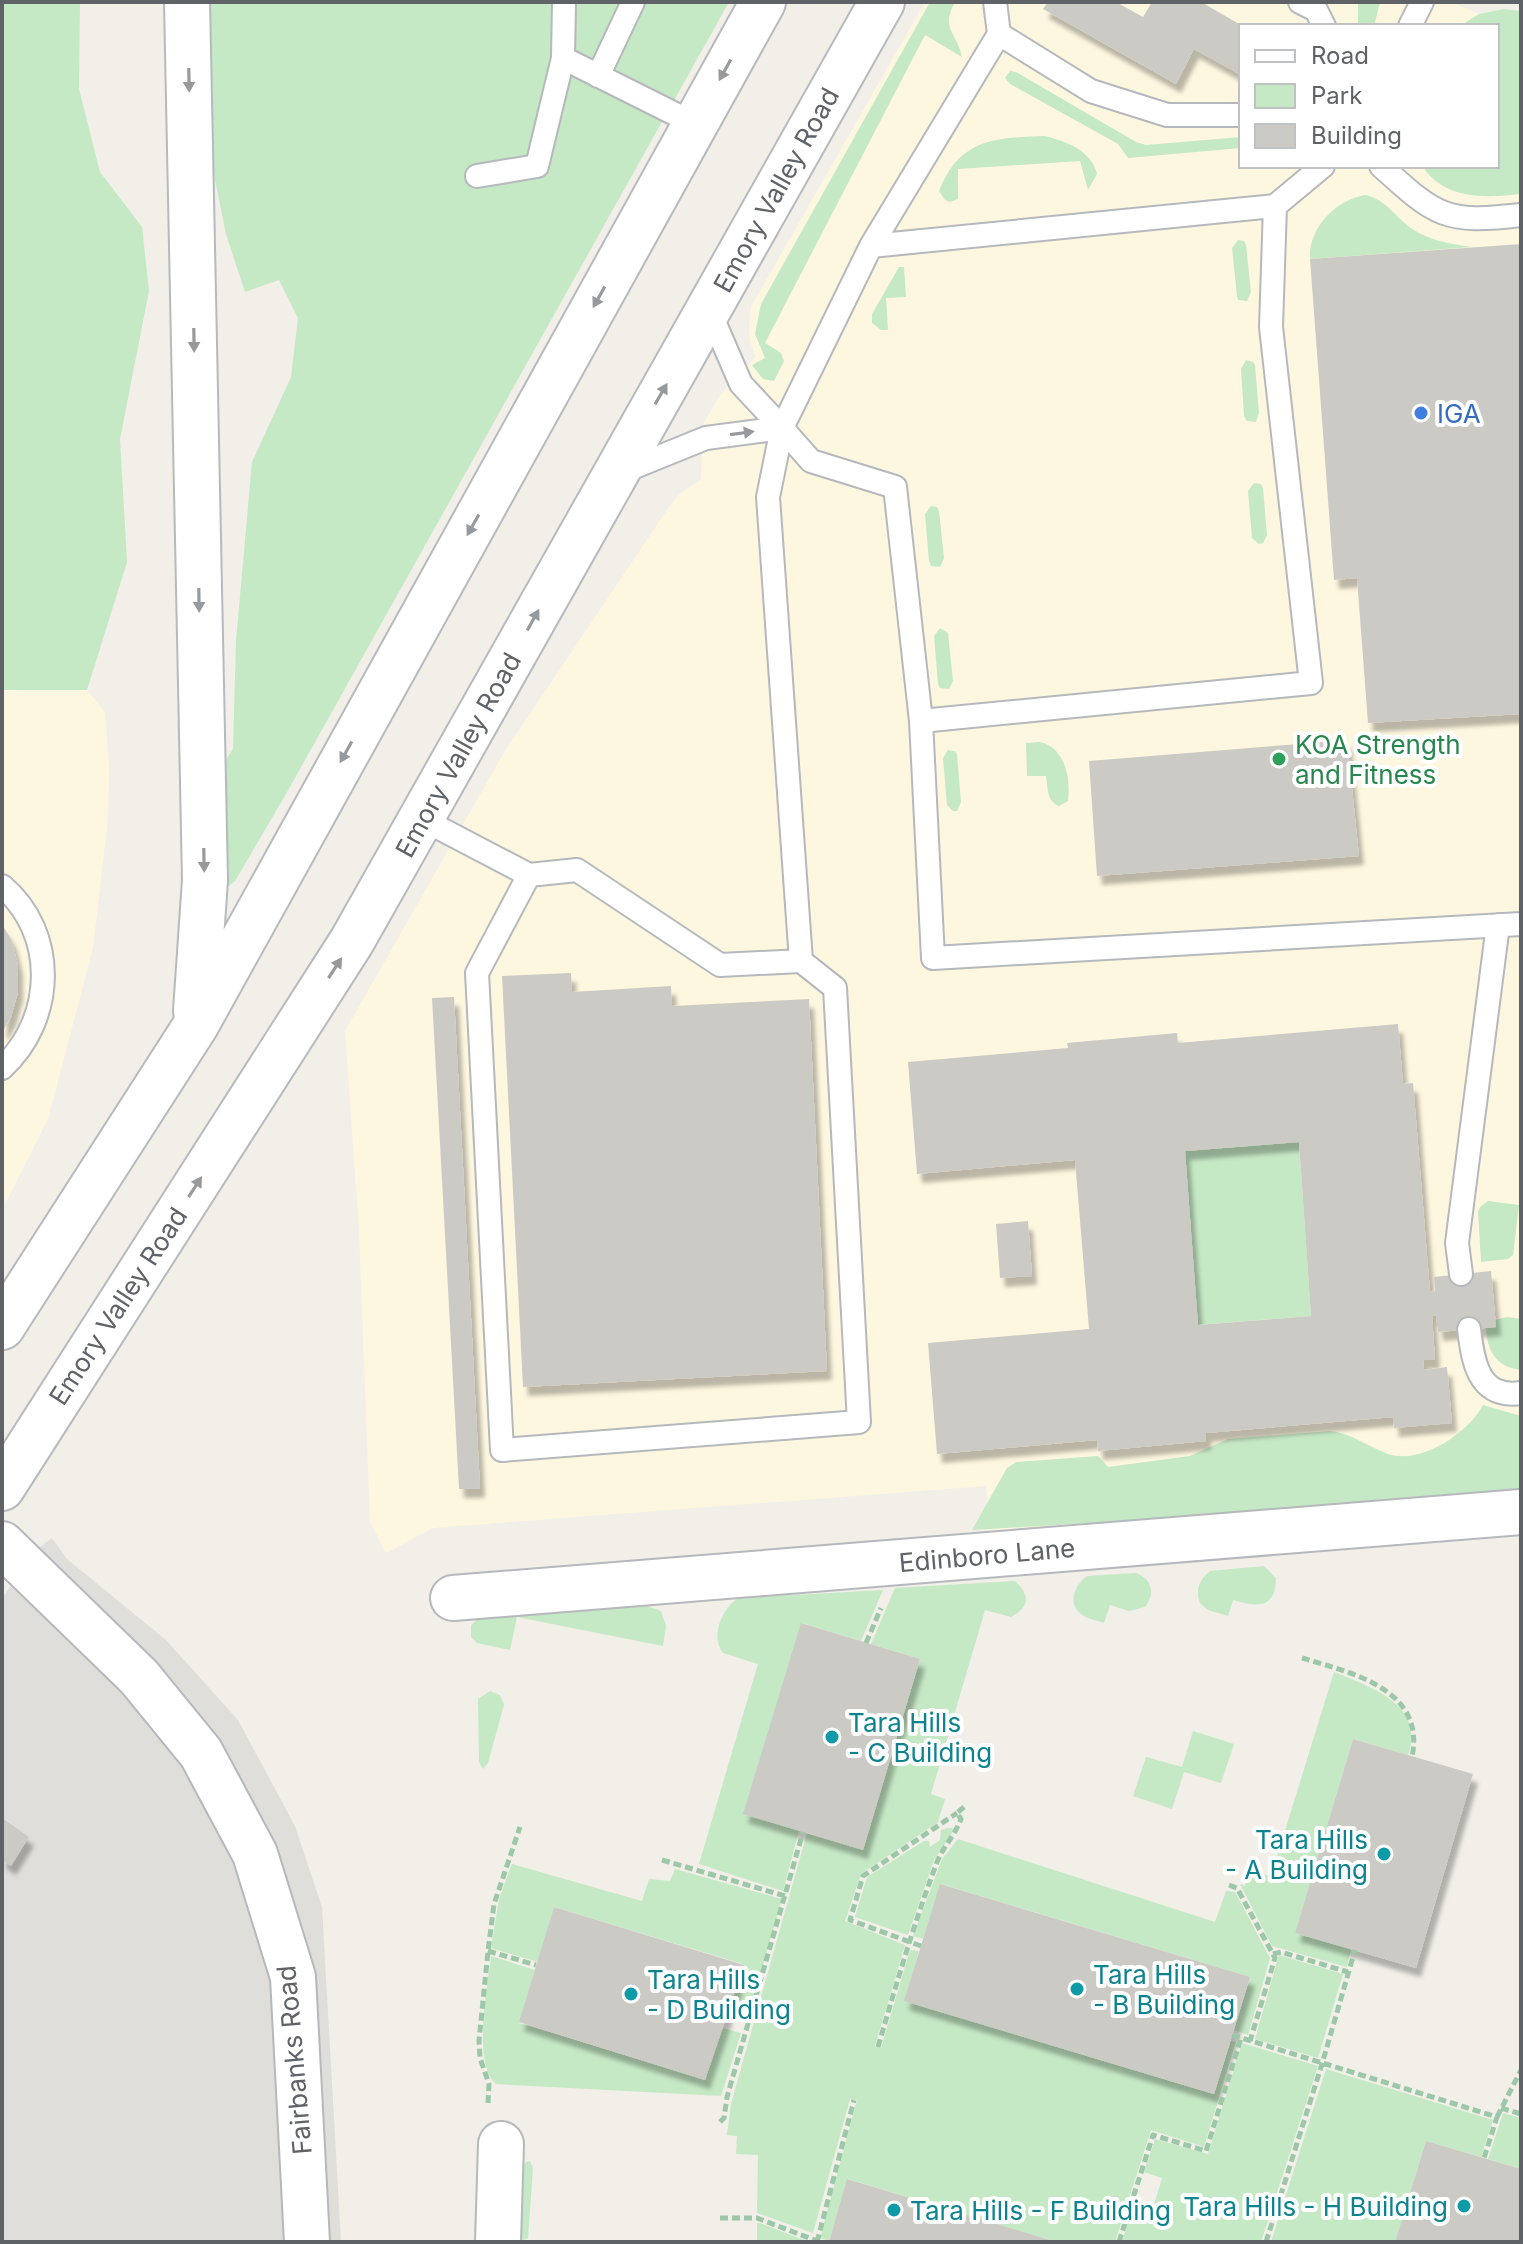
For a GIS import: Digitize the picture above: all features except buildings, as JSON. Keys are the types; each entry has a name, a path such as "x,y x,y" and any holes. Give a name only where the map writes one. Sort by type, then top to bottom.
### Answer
{"main road":[{"path":"187,2 205,880 196,1025"},
{"path":"2,1327 196,1025 763,2"},
{"name":"Emory Valley Road","path":"2,1488 352,941 882,2"},
{"name":"Edinboro Lane","path":"453,1598 1521,1512"},
{"name":"Fairbanks Road","path":"2,1544 139,1677 201,1753 255,1854 293,1977 307,2242"},
{"path":"498,2242 501,2144"}],"lane":[{"path":"477,176 537,166 563,58 564,2"},
{"path":"598,76 633,2"},
{"path":"801,961 768,497 782,428 871,246 999,34 995,2"},
{"path":"1300,2 1316,10 1323,24"},
{"path":"1411,24 1422,2"},
{"path":"999,34 1091,91 1167,115 1239,115"},
{"path":"563,58 695,124"},
{"path":"871,246 1275,206 1321,168"},
{"path":"1383,168 1422,203 1451,217 1482,219 1521,215"},
{"path":"921,721 1311,683 1271,327 1275,206"},
{"path":"709,310 741,384 811,461 895,487 921,721 933,958 1510,924 1457,1243 1461,1274"},
{"path":"615,474 706,438 782,428"},
{"path":"422,819 529,875 577,870 720,965 801,961 835,988 859,1422 502,1450 477,973 529,875"},
{"path":"2,886 26,913 37,936 43,961 43,987 38,1012 28,1036 2,1068"},
{"path":"1469,1329 1473,1365 1479,1376 1490,1386 1511,1394 1521,1393"}],"path":[{"path":"866,1643 883,1602"},
{"path":"1302,1658 1371,1683 1403,1704 1414,1731 1412,1757"},
{"path":"921,1946 850,1920 863,1876 964,1807"},
{"path":"878,2047 909,1942 938,1861 945,1846 954,1837 961,1819 957,1813"},
{"path":"489,2084 480,2058 479,2041 488,1951 494,1904 520,1827"},
{"path":"720,2122 724,2118 727,2097 803,1832"},
{"path":"662,1860 785,1896"},
{"path":"1229,1885 1237,1888 1275,1958 1250,2041"},
{"path":"1266,2242 1355,1950"},
{"path":"488,1951 536,1965"},
{"path":"1273,1954 1281,1952 1348,1972"},
{"path":"1232,2035 1497,2117"},
{"path":"1119,2242 1153,2135 1206,2151 1241,2038"},
{"path":"1484,2158 1497,2117 1521,2070"},
{"path":"720,2218 757,2218 817,2242 854,2100"},
{"path":"1501,2108 1521,2114"}],"shaded area":[{"path":"925,2 1451,2 1479,14 1504,9 1521,11 1521,1493 1350,1508 989,1530 986,1486 433,1528 386,1553 370,1521 359,1230 345,1031 505,751 669,507 680,493 701,480 703,424 721,394 756,357 749,329 751,307"},
{"path":"2,690 87,690 105,712 109,765 108,819 93,948 48,1119 2,1210"},
{"path":"52,1538 67,1559 166,1640 238,1720 295,1826 322,1907 341,2242 2,2242 2,1598 39,1548"}],"green space":[{"path":"2,2 80,2 79,89 100,172 142,227 149,291 120,439 127,562 87,690 2,690"},
{"path":"210,2 729,2 286,794 235,881 226,888 221,767 233,749 236,641 252,462 291,377 298,318 279,280 245,292 226,234 213,170"},
{"path":"930,2 955,2 949,25 962,57 925,35 765,343 781,353 784,361 774,381 763,379 752,365 765,358 755,334 761,304"},
{"path":"1358,2 1380,2 1374,24 1358,24"},
{"path":"1504,9 1521,11 1521,194 1479,196 1454,191 1431,177 1424,168 1499,168 1499,24 1463,24 1479,14"},
{"path":"1010,71 1016,72 1146,145 1239,137 1239,148 1128,158 1118,144 1010,84 1005,78"},
{"path":"1045,136 1069,144 1090,159 1097,174 1088,190 1080,161 958,169 958,199 945,200 939,191 957,160 981,144"},
{"path":"1365,195 1379,201 1425,236 1472,247 1310,259 1314,237 1326,217 1344,203"},
{"path":"1238,240 1246,245 1251,292 1247,301 1238,300 1237,296 1232,248"},
{"path":"899,267 904,267 906,297 886,298 888,330 881,330 872,323 872,314"},
{"path":"1246,360 1255,365 1259,413 1256,422 1247,421 1244,416 1241,369"},
{"path":"1254,483 1261,484 1263,488 1267,535 1259,544 1252,538 1248,491"},
{"path":"931,506 939,511 944,558 940,567 931,566 929,561 925,514"},
{"path":"940,628 948,633 953,681 949,689 940,688 938,684 934,636"},
{"path":"1040,742 1055,750 1067,773 1068,801 1059,806 1050,797 1046,776 1027,776 1026,743"},
{"path":"948,750 957,754 961,802 957,811 947,805 943,758"},
{"path":"1299,1142 1311,1316 1198,1325 1185,1151"},
{"path":"1488,1201 1519,1205 1513,1255 1508,1259 1481,1262 1478,1212"},
{"path":"1507,1317 1521,1319 1521,1370 1499,1361 1488,1344 1486,1328 1495,1327 1495,1320"},
{"path":"1483,1405 1521,1416 1521,1493 1350,1508 972,1530 1007,1468 1016,1462 1098,1456 1108,1467 1190,1456 1228,1439 1330,1431 1353,1437 1388,1454 1415,1455 1455,1436"},
{"path":"1264,1566 1276,1578 1272,1596 1263,1604 1233,1600 1228,1616 1208,1610 1200,1603 1199,1586 1210,1571"},
{"path":"1136,1573 1146,1579 1151,1587 1145,1607 1129,1611 1110,1605 1104,1623 1078,1612 1074,1596 1087,1576"},
{"path":"1015,1581 1026,1596 1021,1609 1011,1617 985,1610 931,1794 945,1799 938,1822 861,1874 845,1921 905,1945 875,2046 881,2048 910,1950 919,1951 905,2001 1214,2094 1231,2041 1236,2042 1204,2147 1151,2130 1115,2242 1055,2242 848,2179 829,2241 820,2238 857,2100 850,2099 813,2233 757,2213 758,2155 736,2154 737,2136 727,2135 731,2104 807,1833 863,1849 920,1659 871,1644 895,1588"},
{"path":"883,1590 861,1641 802,1623 799,1830 783,1891 699,1864 758,1664 723,1653 718,1631 723,1615 739,1598"},
{"path":"636,1606 661,1611 666,1626 663,1646 517,1617 510,1650 477,1643 471,1637 471,1625 483,1615"},
{"path":"1334,1672 1392,1700 1409,1723 1412,1738 1408,1755 1353,1739 1295,1933 1351,1949 1347,1967 1272,1946 1240,1884 1245,1886 1249,1871 1271,1876"},
{"path":"490,1691 500,1695 504,1705 488,1763 483,1769 479,1762 478,1699"},
{"path":"1193,1731 1234,1744 1221,1783 1184,1772 1172,1809 1133,1796 1146,1757 1182,1767"},
{"path":"953,1828 952,1833 934,1860 908,1935 855,1917 867,1877 924,1841 929,1841 930,1847 940,1840 941,1830"},
{"path":"958,1839 1215,1922 1226,1891 1235,1892 1270,1958 1248,2035 1234,2030 1250,1977 941,1884 923,1939 913,1936 942,1859"},
{"path":"512,1864 642,1901 649,1879 670,1881 675,1869 782,1899 746,2023 726,2017 743,1964 554,1907 538,1962 491,1948 499,1899"},
{"path":"1279,1955 1343,1974 1318,2058 1255,2039"},
{"path":"491,1956 535,1970 519,2023 704,2079 722,2028 741,2033 721,2096 496,2084 489,2074 483,2043"},
{"path":"1242,2043 1318,2066 1261,2242 1122,2242 1135,2199 1154,2205 1162,2178 1144,2172 1155,2139 1208,2154"},
{"path":"1326,2069 1493,2120 1481,2157 1426,2141 1395,2242 1271,2242"},
{"path":"1503,2113 1521,2118 1521,2169 1488,2159"},
{"path":"530,2161 533,2168 528,2238 518,2242 521,2174 525,2163"},
{"path":"757,2223 760,2223 809,2242 757,2242"}],"place":[{"name":"IGA","path":"1421,413"},
{"name":"KOA Strength and Fitness","path":"1279,759"},
{"name":"Tara Hills - C Building","path":"832,1737"},
{"name":"Tara Hills - A Building","path":"1384,1854"},
{"name":"Tara Hills - B Building","path":"1077,1989"},
{"name":"Tara Hills - D Building","path":"631,1994"},
{"name":"Tara Hills - H Building","path":"1464,2206"},
{"name":"Tara Hills - F Building","path":"894,2210"}]}
